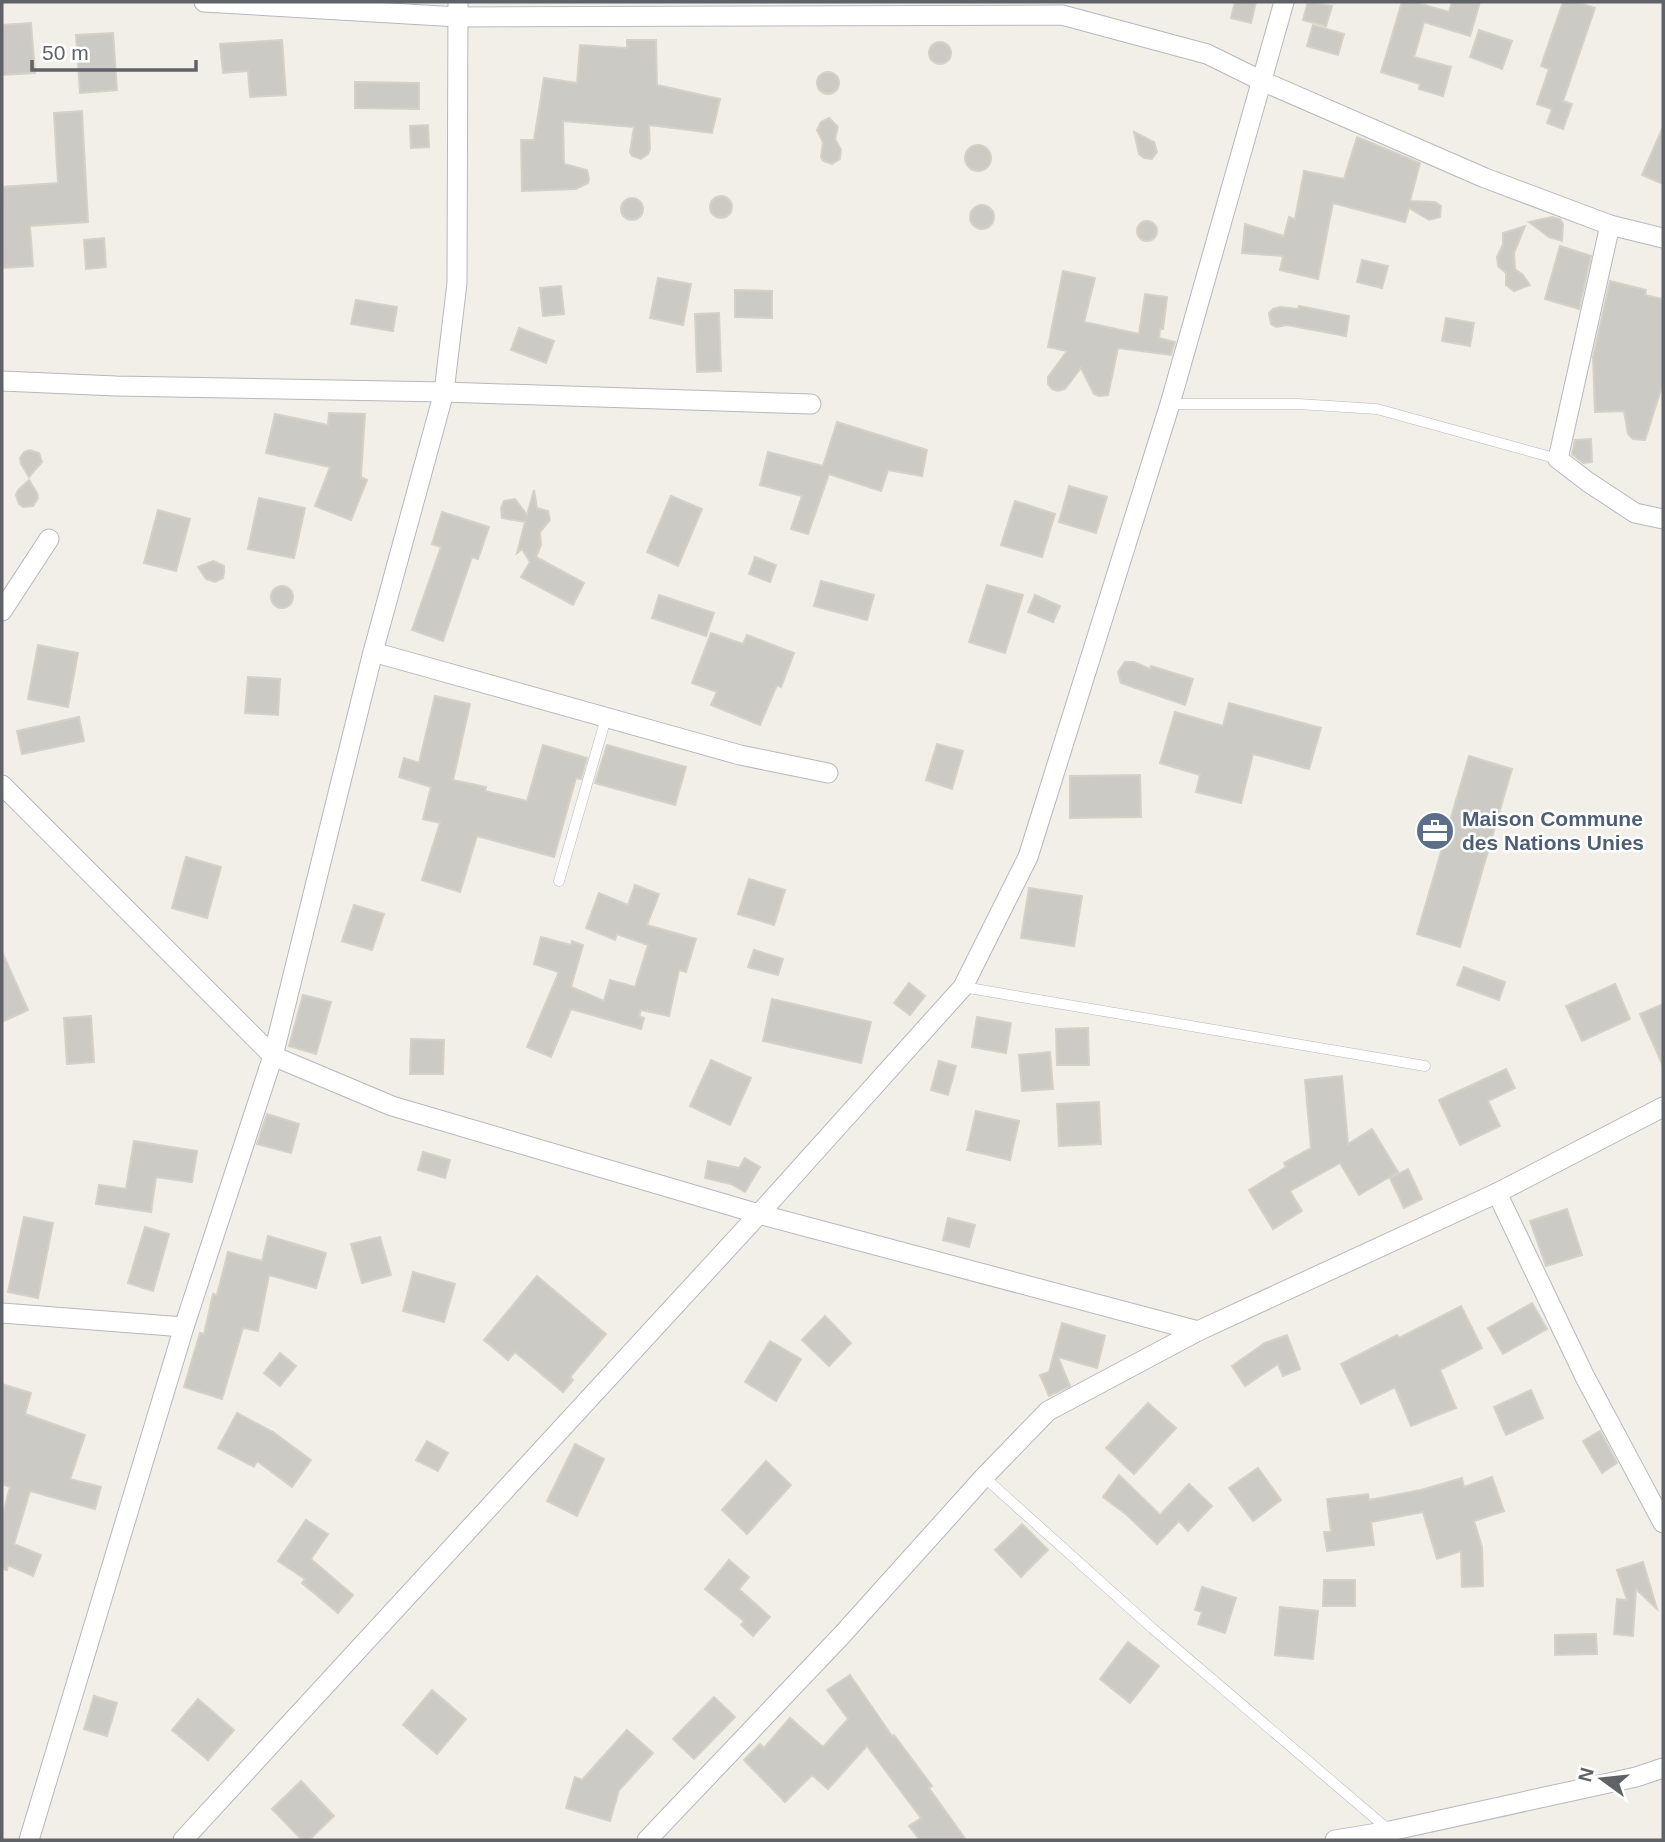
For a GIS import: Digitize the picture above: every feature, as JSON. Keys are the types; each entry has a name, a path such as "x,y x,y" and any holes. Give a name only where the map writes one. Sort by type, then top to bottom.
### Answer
{"street":[{"path":"204,2 458,9 1062,8 1207,54 1262,81 1485,178 1610,225 1663,238"},
{"path":"183,1840 759,1214 963,987 1028,857 1170,404 1284,2"},
{"path":"29,1840 184,1327 273,1056 373,652 444,392 457,283 458,9"},
{"path":"1610,225 1558,459 1635,513 1663,519"},
{"path":"2,381 130,387 444,392 811,404"},
{"path":"2,611 49,539"},
{"path":"373,652 740,755 828,774"},
{"path":"2,785 273,1056 392,1106 759,1214 1198,1331"},
{"path":"647,1840 841,1636 984,1477 1048,1411 1198,1331 1497,1193 1663,1107"},
{"path":"1497,1193 1585,1377 1663,1523"},
{"path":"2,1313 184,1327"},
{"path":"1335,1840 1390,1831 1636,1777 1663,1768"}],"lane":[{"path":"1170,404 1298,404 1377,409 1558,459"},
{"path":"559,881 606,718"},
{"path":"963,987 1425,1066"},
{"path":"984,1477 1152,1628 1390,1831"}],"building":[{"path":"1235,2 1256,2 1251,23 1231,18"},
{"path":"1308,2 1332,6 1326,26 1303,20"},
{"path":"1402,2 1414,2 1449,12 1452,2 1480,2 1470,36 1424,22 1414,57 1451,67 1443,96 1419,89 1420,84 1381,72"},
{"path":"1563,2 1576,2 1595,8 1563,101 1572,104 1563,129 1547,123 1552,109 1537,104 1549,69 1541,66"},
{"path":"31,23 35,73 2,75 2,25"},
{"path":"1313,25 1344,34 1338,55 1307,46"},
{"path":"1479,30 1512,41 1502,69 1470,57"},
{"path":"113,33 117,90 80,93 76,35"},
{"path":"282,40 286,95 250,97 248,71 223,73 220,44"},
{"path":"627,40 656,40 657,85 720,99 712,133 649,125 650,149 641,159 632,156 630,152 634,127 563,121 564,164 587,170 588,183 576,189 522,191 521,140 534,140 544,78 577,83 580,45 627,48"},
{"path":"940,42 950,49 951,53 944,63 940,64 930,57 929,53 936,43"},
{"path":"828,72 836,75 839,83 836,91 828,94 820,91 817,83 820,75"},
{"path":"355,82 419,83 419,109 355,108"},
{"path":"82,111 88,222 30,226 33,266 3,268 2,187 58,183 54,113"},
{"path":"829,118 838,127 835,139 841,150 840,159 832,164 823,161 821,157 823,142 817,130 821,122"},
{"path":"428,125 429,147 411,148 410,126"},
{"path":"1663,127 1663,184 1642,175"},
{"path":"1134,132 1154,142 1157,152 1152,159 1139,154"},
{"path":"1357,137 1420,163 1410,201 1435,202 1441,206 1440,217 1429,220 1409,208 1405,222 1333,203 1318,279 1280,270 1283,256 1242,253 1245,224 1284,236 1289,217 1295,219 1304,171 1344,179"},
{"path":"978,145 987,149 991,158 987,167 978,171 969,167 965,158 969,149"},
{"path":"721,196 729,199 732,207 729,215 721,218 713,215 710,207 713,199"},
{"path":"632,198 640,201 643,209 640,217 632,220 624,217 621,209 624,201"},
{"path":"982,205 990,209 994,217 990,225 982,229 974,225 970,217 974,209"},
{"path":"1552,217 1560,219 1563,224 1562,241 1549,237 1529,222"},
{"path":"1147,221 1154,224 1157,231 1154,238 1147,241 1140,238 1137,231 1140,224"},
{"path":"1525,226 1514,253 1515,269 1530,285 1514,291 1506,285 1506,273 1498,266 1497,257 1503,244 1503,233"},
{"path":"104,238 106,267 86,269 84,240"},
{"path":"1560,246 1591,256 1579,309 1545,299"},
{"path":"1362,260 1388,266 1382,288 1357,282"},
{"path":"1063,271 1095,278 1084,322 1139,334 1145,294 1167,297 1163,329 1160,329 1159,338 1175,342 1171,355 1118,348 1108,395 1094,394 1081,368 1065,389 1052,389 1048,384 1048,377 1067,351 1048,347"},
{"path":"658,278 691,284 683,325 650,318"},
{"path":"1610,281 1646,290 1645,295 1663,299 1663,383 1645,440 1633,439 1628,434 1624,411 1595,412 1593,357"},
{"path":"561,286 564,314 543,316 540,288"},
{"path":"735,290 772,291 772,318 735,317"},
{"path":"356,300 397,307 393,331 351,324"},
{"path":"1299,306 1349,316 1346,336 1287,325 1276,327 1271,324 1269,313 1273,309 1298,309"},
{"path":"719,313 721,371 697,372 695,314"},
{"path":"1446,318 1474,323 1470,346 1442,341"},
{"path":"519,328 554,341 546,363 511,350"},
{"path":"329,413 365,414 361,477 367,480 351,520 315,506 330,467 266,453 275,414 328,425"},
{"path":"837,422 927,450 922,476 888,470 881,491 829,474 808,534 791,529 802,496 760,485 768,452 823,466"},
{"path":"1591,439 1592,462 1583,463 1572,454 1575,440"},
{"path":"30,450 39,453 42,462 29,477 20,458 24,452"},
{"path":"29,480 38,498 33,506 23,507 16,495"},
{"path":"1069,486 1107,497 1096,533 1059,522"},
{"path":"534,490 537,508 548,511 550,520 540,532 541,545 536,557 584,583 573,605 521,577 530,562 522,549 517,553 525,522 502,518 501,508 504,501 515,499 527,515"},
{"path":"671,496 702,509 678,566 647,552"},
{"path":"259,498 305,508 294,558 248,549"},
{"path":"1015,501 1055,514 1042,557 1001,545"},
{"path":"158,510 190,519 176,571 144,563"},
{"path":"442,512 489,527 478,559 472,557 443,641 412,630 441,547 432,544"},
{"path":"755,557 776,565 770,582 749,574"},
{"path":"213,561 224,566 223,578 215,582 206,579 198,567"},
{"path":"821,581 874,595 867,620 814,606"},
{"path":"987,585 1023,595 1005,653 969,642"},
{"path":"282,586 290,589 293,597 290,605 282,608 274,605 271,597 274,589"},
{"path":"659,595 714,613 706,636 652,618"},
{"path":"1035,595 1060,606 1053,622 1028,612"},
{"path":"711,633 743,644 747,635 794,653 781,687 777,685 760,725 711,705 717,692 692,683"},
{"path":"38,645 78,653 68,707 28,699"},
{"path":"1125,662 1134,662 1150,669 1151,666 1193,679 1185,705 1121,683 1118,672"},
{"path":"248,677 280,679 278,715 245,713"},
{"path":"435,696 470,704 453,780 486,787 485,791 527,801 543,745 587,758 581,779 576,778 554,857 477,836 460,892 422,880 440,823 423,819 431,787 399,777 404,758 419,763"},
{"path":"1229,703 1321,728 1309,769 1253,754 1241,803 1196,792 1200,775 1160,763 1175,712 1223,726"},
{"path":"79,717 84,741 22,754 17,731"},
{"path":"937,744 963,751 952,789 926,780"},
{"path":"607,745 686,767 675,805 595,783"},
{"path":"1469,756 1512,769 1460,947 1417,934"},
{"path":"1140,775 1141,817 1070,818 1070,776"},
{"path":"186,857 221,867 207,918 172,908"},
{"path":"749,879 785,890 774,925 738,914"},
{"path":"635,885 659,894 647,925 696,939 686,972 679,970 669,1016 641,1010 639,1016 644,1018 641,1029 571,1009 551,1057 527,1047 559,972 534,964 541,937 571,945 572,941 583,945 571,987 604,1001 610,980 635,987 648,945 617,934 615,940 586,928 599,893 628,905"},
{"path":"1029,888 1082,896 1074,946 1021,938"},
{"path":"354,905 384,914 372,950 342,941"},
{"path":"754,950 783,959 778,975 748,967"},
{"path":"2,952 28,1010 2,1022"},
{"path":"1464,967 1505,982 1499,1000 1457,985"},
{"path":"909,983 925,996 910,1015 894,1003"},
{"path":"1615,984 1630,1019 1582,1041 1566,1006"},
{"path":"303,995 331,1002 316,1054 289,1046"},
{"path":"772,999 871,1022 861,1063 763,1041"},
{"path":"1663,1004 1663,1066 1640,1014"},
{"path":"91,1016 94,1062 67,1064 64,1018"},
{"path":"977,1017 1011,1023 1006,1053 972,1047"},
{"path":"1088,1028 1089,1065 1057,1065 1056,1029"},
{"path":"411,1039 444,1040 443,1074 410,1074"},
{"path":"1050,1052 1053,1089 1022,1091 1019,1055"},
{"path":"711,1060 751,1078 730,1125 690,1106"},
{"path":"939,1061 956,1066 948,1095 931,1090"},
{"path":"1506,1069 1515,1088 1488,1101 1500,1126 1460,1145 1439,1100"},
{"path":"1342,1076 1348,1144 1372,1129 1398,1172 1359,1195 1340,1163 1290,1191 1302,1211 1273,1229 1249,1190 1286,1167 1284,1163 1311,1148 1305,1080"},
{"path":"1099,1102 1101,1144 1059,1146 1057,1104"},
{"path":"976,1111 1019,1121 1010,1160 967,1150"},
{"path":"267,1114 299,1124 291,1153 257,1144"},
{"path":"134,1141 197,1151 192,1182 156,1177 151,1212 96,1204 99,1185 126,1189"},
{"path":"423,1152 450,1160 445,1178 418,1170"},
{"path":"745,1158 760,1167 745,1192 731,1184 705,1178 708,1161 739,1168"},
{"path":"1408,1169 1422,1199 1404,1208 1390,1178"},
{"path":"1567,1209 1582,1255 1546,1266 1530,1221"},
{"path":"24,1217 53,1223 38,1298 8,1292"},
{"path":"948,1218 975,1225 969,1247 943,1240"},
{"path":"145,1227 169,1234 153,1291 128,1283"},
{"path":"268,1236 326,1253 316,1288 269,1275 258,1331 243,1328 222,1399 184,1387 200,1333 204,1334 213,1294 217,1295 228,1252 262,1261"},
{"path":"380,1237 391,1275 362,1283 351,1244"},
{"path":"413,1272 455,1284 444,1322 403,1311"},
{"path":"537,1276 606,1334 570,1377 573,1380 563,1392 515,1352 508,1360 484,1340"},
{"path":"1532,1303 1547,1329 1503,1354 1488,1328"},
{"path":"1461,1306 1482,1348 1440,1370 1456,1408 1411,1426 1395,1387 1361,1404 1341,1364"},
{"path":"825,1316 851,1343 829,1366 802,1340"},
{"path":"1062,1323 1105,1336 1097,1368 1058,1357 1070,1386 1049,1396 1040,1375 1049,1372"},
{"path":"1287,1335 1300,1369 1283,1376 1278,1364 1245,1386 1232,1366 1265,1343"},
{"path":"770,1341 801,1359 776,1401 745,1382"},
{"path":"280,1353 296,1366 280,1386 264,1373"},
{"path":"2,1384 31,1393 25,1414 85,1435 70,1479 101,1487 95,1509 30,1491 14,1544 41,1555 33,1576 8,1565 7,1570 2,1569 2,1517 10,1487 2,1484"},
{"path":"1531,1390 1543,1418 1506,1435 1494,1407"},
{"path":"1148,1403 1176,1428 1134,1474 1106,1448"},
{"path":"237,1413 273,1432 311,1460 292,1487 257,1461 254,1467 218,1448"},
{"path":"1600,1431 1617,1463 1602,1473 1583,1441"},
{"path":"427,1441 448,1453 438,1471 416,1460"},
{"path":"575,1444 604,1459 577,1516 547,1501"},
{"path":"766,1461 791,1485 747,1534 722,1510"},
{"path":"1258,1468 1281,1500 1253,1521 1229,1488"},
{"path":"1119,1475 1160,1515 1189,1484 1212,1506 1188,1531 1179,1521 1157,1544 1127,1515 1103,1497"},
{"path":"1492,1477 1504,1511 1474,1521 1482,1547 1483,1586 1462,1587 1461,1551 1437,1559 1423,1512 1371,1522 1374,1545 1327,1551 1324,1532 1331,1532 1327,1499 1368,1494 1369,1500 1421,1490 1462,1478 1464,1487"},
{"path":"306,1520 328,1534 311,1559 353,1595 338,1613 302,1583 305,1579 278,1561"},
{"path":"1022,1524 1048,1550 1021,1577 995,1550"},
{"path":"729,1560 749,1577 739,1589 770,1617 753,1636 741,1625 744,1621 705,1589"},
{"path":"1643,1562 1657,1609 1636,1589 1633,1636 1614,1634 1617,1599 1627,1600 1617,1570"},
{"path":"1324,1580 1355,1580 1355,1606 1323,1606"},
{"path":"1202,1587 1236,1598 1225,1633 1198,1624 1202,1612 1195,1610"},
{"path":"1280,1607 1318,1611 1313,1659 1275,1655"},
{"path":"1596,1634 1597,1654 1555,1655 1555,1635"},
{"path":"1128,1642 1159,1666 1130,1703 1100,1679"},
{"path":"850,1675 892,1736 894,1735 932,1786 929,1788 966,1840 920,1840 909,1826 921,1818 867,1746 828,1789 812,1775 785,1802 744,1760 760,1744 764,1748 790,1718 823,1747 848,1719 827,1690"},
{"path":"432,1690 466,1719 437,1754 403,1725"},
{"path":"94,1696 117,1703 107,1736 84,1729"},
{"path":"714,1697 735,1717 694,1759 673,1739"},
{"path":"198,1699 234,1730 208,1760 172,1730"},
{"path":"627,1730 653,1753 619,1790 610,1821 566,1808 575,1777 582,1780"},
{"path":"301,1781 334,1816 309,1840 302,1840 272,1809"}],"place":[{"name":"Maison Commune des Nations Unies","path":"1435,831"}]}
